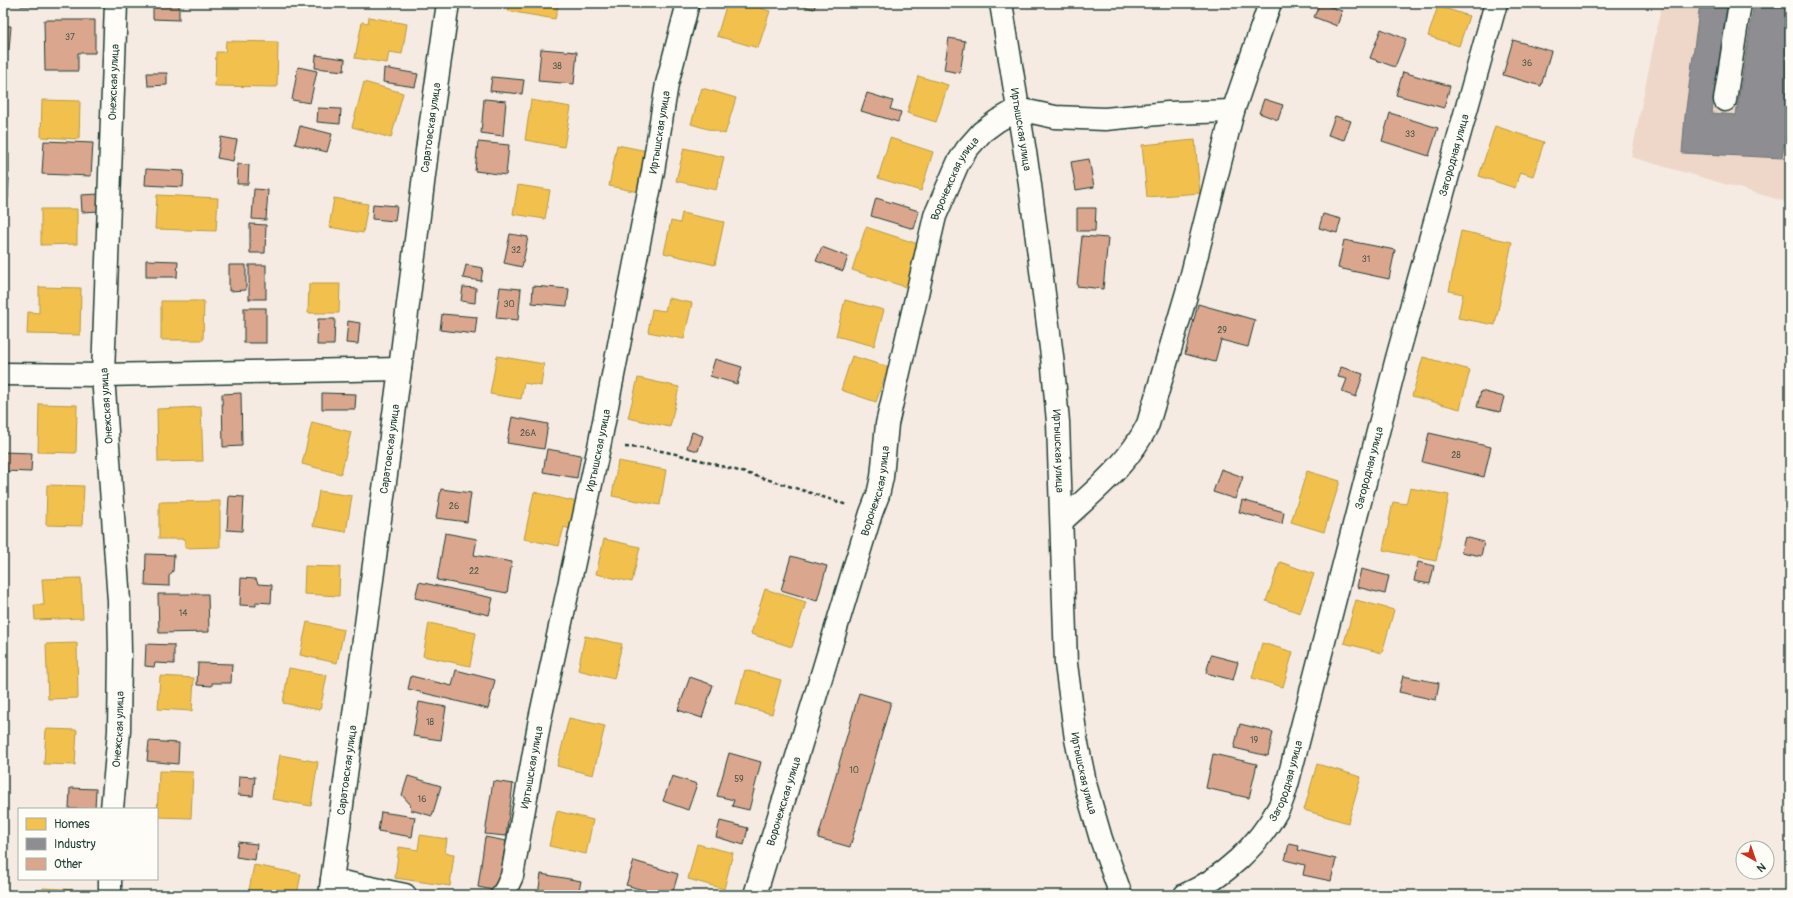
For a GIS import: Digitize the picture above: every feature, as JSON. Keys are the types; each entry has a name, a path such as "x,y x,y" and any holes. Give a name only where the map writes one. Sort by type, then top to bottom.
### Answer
{"street":[{"name":"Онежская улица","path":"112,808 119,731 119,601 103,375 116,3"},
{"name":"Саратовская улица","path":"331,887 400,370 428,142 448,3"},
{"name":"Иртышская улица","path":"502,895 512,876 540,719 599,447 653,171 667,84 688,3"},
{"name":"Иртышская улица","path":"1001,3 1029,177 1052,356 1058,422 1066,664 1076,739 1086,787 1101,839 1121,895"},
{"path":"1062,521 1120,466 1140,441 1148,424 1190,282 1233,111 1270,3"},
{"name":"Загородная улица","path":"1185,895 1218,877 1247,850 1263,832 1278,809 1288,781 1397,358 1496,3"},
{"path":"1725,100 1740,3"},
{"path":"1018,109 1055,117 1105,120 1168,113 1233,111"},
{"name":"Воронежская улица","path":"755,895 871,513 878,495 882,477 887,424 935,216 958,163 967,148 982,132 1018,109"},
{"path":"3,374 103,375 400,370"},
{"path":"110,880 110,895"},
{"path":"331,887 404,895"}],"path":[{"path":"599,447 639,448 688,457 754,475 871,513"}],"shaded area":[{"path":"1662,3 1790,3 1790,203 1631,157"}],"building: Homes":[{"path":"510,3 559,3 555,19 508,11"},
{"path":"727,3 745,3 770,11 758,48 717,36"},
{"path":"1438,6 1469,16 1459,46 1428,36"},
{"path":"369,17 407,24 402,54 389,52 387,63 355,58 362,22 368,23"},
{"path":"226,41 278,42 277,87 215,86 216,52 225,52"},
{"path":"918,76 948,85 936,122 907,113"},
{"path":"364,82 403,93 391,138 352,127"},
{"path":"702,88 736,98 725,134 691,124"},
{"path":"42,100 80,101 79,139 41,137"},
{"path":"531,100 571,107 564,147 525,140"},
{"path":"1495,126 1544,142 1533,176 1520,172 1515,188 1479,176"},
{"path":"890,138 933,152 921,191 878,178"},
{"path":"1195,140 1200,193 1147,197 1142,145"},
{"path":"617,145 647,151 638,192 609,186"},
{"path":"684,148 724,157 716,190 676,181"},
{"path":"518,185 550,190 545,219 513,214"},
{"path":"157,195 218,198 216,231 155,229"},
{"path":"334,198 368,204 363,233 329,227"},
{"path":"41,209 77,209 77,244 41,245"},
{"path":"682,213 724,222 715,265 664,253 671,221 680,223"},
{"path":"866,227 918,244 910,265 916,267 909,288 852,270"},
{"path":"1461,231 1512,242 1495,325 1458,318 1463,294 1449,291"},
{"path":"309,284 340,284 339,313 308,313"},
{"path":"39,287 81,288 80,335 27,334 28,312 39,313"},
{"path":"668,298 692,303 684,339 648,332 652,309 665,311"},
{"path":"845,300 884,310 874,346 836,336"},
{"path":"161,301 204,301 203,340 161,340"},
{"path":"497,356 544,364 541,386 524,383 521,399 490,394"},
{"path":"852,356 888,367 876,402 841,390"},
{"path":"1423,357 1470,370 1460,409 1412,396"},
{"path":"638,378 679,387 670,427 628,418"},
{"path":"39,404 77,405 76,453 38,452"},
{"path":"201,407 203,461 158,462 157,409"},
{"path":"312,422 351,432 341,474 302,464"},
{"path":"618,461 666,470 660,505 612,496"},
{"path":"1307,471 1340,481 1324,532 1291,522"},
{"path":"47,485 84,486 82,526 46,525"},
{"path":"1410,488 1449,495 1436,561 1383,550 1393,502 1406,504"},
{"path":"319,491 352,496 346,532 313,526"},
{"path":"534,492 577,502 570,529 564,527 559,546 524,539"},
{"path":"220,501 220,547 185,548 185,539 159,539 159,502"},
{"path":"604,539 640,547 632,582 596,574"},
{"path":"1280,562 1314,574 1300,613 1266,601"},
{"path":"305,566 340,567 339,596 304,594"},
{"path":"81,578 83,618 35,620 34,605 44,605 42,579"},
{"path":"765,589 806,602 792,647 751,634"},
{"path":"1356,600 1394,610 1382,653 1344,643"},
{"path":"307,622 344,630 337,663 300,655"},
{"path":"429,623 476,633 470,666 423,656"},
{"path":"585,636 622,644 614,679 578,670"},
{"path":"77,643 78,698 48,699 46,644"},
{"path":"1262,643 1293,652 1283,687 1252,678"},
{"path":"289,668 327,675 320,710 283,703"},
{"path":"745,670 781,680 772,714 736,704"},
{"path":"160,676 194,678 192,711 158,709"},
{"path":"569,718 605,726 593,775 557,766"},
{"path":"46,729 77,730 75,765 44,764"},
{"path":"280,755 318,762 311,806 272,799"},
{"path":"1317,764 1361,777 1348,823 1304,810"},
{"path":"159,771 193,772 191,818 158,817"},
{"path":"557,811 593,820 586,854 549,846"},
{"path":"420,835 447,839 445,853 454,854 450,886 395,878 399,847 418,850"},
{"path":"697,844 733,853 724,889 688,879"},
{"path":"254,865 301,874 297,895 248,895"},
{"path":"43,888 77,890 77,895 43,895"}],"building: Industry":[{"path":"1700,3 1727,3 1712,113 1736,115 1754,3 1790,3 1790,106 1782,158 1682,153 1685,116"}],"building: Other":[{"path":"21,3 78,3 78,6 21,6"},
{"path":"153,3 179,3 179,20 153,19"},
{"path":"793,3 816,3 814,9"},
{"path":"1320,3 1342,11 1337,26 1314,17"},
{"path":"44,20 95,20 95,53 78,53 78,71 45,71"},
{"path":"3,26 11,26 9,50 3,49"},
{"path":"1381,29 1406,39 1395,67 1370,58"},
{"path":"949,38 965,41 960,73 944,70"},
{"path":"1513,40 1551,51 1541,86 1503,75"},
{"path":"541,49 577,52 574,84 538,81"},
{"path":"316,55 345,59 344,71 315,68"},
{"path":"298,67 317,71 310,103 292,100"},
{"path":"384,68 418,74 415,87 383,82"},
{"path":"1403,72 1450,86 1444,108 1396,95"},
{"path":"147,73 167,73 167,85 148,86"},
{"path":"492,77 524,80 522,94 490,91"},
{"path":"867,93 893,101 890,109 901,112 898,122 861,111"},
{"path":"484,99 506,101 503,136 481,133"},
{"path":"1264,99 1283,105 1278,120 1259,113"},
{"path":"318,108 341,109 340,124 317,122"},
{"path":"1390,113 1438,128 1429,156 1382,141"},
{"path":"1335,116 1351,121 1344,140 1328,135"},
{"path":"300,126 332,134 327,152 295,144"},
{"path":"221,137 237,140 233,161 217,158"},
{"path":"44,141 93,143 91,176 42,174"},
{"path":"478,142 509,145 506,175 475,171"},
{"path":"3,154 9,154 9,173 3,173"},
{"path":"1089,159 1094,187 1076,190 1071,162"},
{"path":"238,164 249,165 248,184 237,184"},
{"path":"146,169 184,171 183,187 145,185"},
{"path":"3,178 9,178 8,199 3,199"},
{"path":"254,189 268,190 266,220 252,219"},
{"path":"100,194 100,211 82,212 81,195"},
{"path":"876,198 919,211 914,229 871,216"},
{"path":"3,204 5,204 5,223 3,223"},
{"path":"373,204 397,206 395,221 372,219"},
{"path":"1077,208 1096,208 1095,231 1077,231"},
{"path":"1323,214 1341,219 1337,233 1319,228"},
{"path":"250,224 266,225 265,253 250,253"},
{"path":"510,234 528,237 522,267 504,263"},
{"path":"1082,236 1108,238 1103,289 1077,286"},
{"path":"1344,240 1395,250 1389,279 1338,268"},
{"path":"822,247 848,257 843,271 816,261"},
{"path":"146,260 178,261 177,277 146,277"},
{"path":"229,265 246,265 246,290 229,291"},
{"path":"249,265 266,265 266,299 249,299"},
{"path":"466,265 483,268 481,281 463,278"},
{"path":"533,286 569,289 567,306 532,303"},
{"path":"463,287 476,288 475,303 461,301"},
{"path":"500,287 521,289 518,320 496,318"},
{"path":"1198,304 1255,320 1248,347 1221,340 1215,362 1185,354"},
{"path":"244,308 266,308 266,343 244,343"},
{"path":"442,314 477,317 475,334 440,330"},
{"path":"318,319 335,319 334,345 317,345"},
{"path":"348,321 360,323 358,344 346,343"},
{"path":"715,359 742,367 737,384 710,376"},
{"path":"1341,367 1363,374 1356,397 1342,392 1347,379 1338,377"},
{"path":"1481,391 1504,397 1500,412 1477,407"},
{"path":"241,393 242,446 223,447 222,394"},
{"path":"322,393 356,394 355,409 322,409"},
{"path":"512,417 548,424 544,449 507,443"},
{"path":"692,432 703,436 698,451 687,448"},
{"path":"1429,433 1491,447 1484,477 1422,462"},
{"path":"547,449 581,455 577,478 543,472"},
{"path":"3,452 32,453 31,472 3,471"},
{"path":"1221,469 1243,477 1235,499 1213,492"},
{"path":"441,489 471,493 467,522 436,518"},
{"path":"229,496 244,497 242,531 227,530"},
{"path":"1242,500 1284,512 1282,524 1239,512"},
{"path":"445,533 477,539 474,555 512,562 507,593 437,580"},
{"path":"1465,537 1484,542 1481,556 1461,552"},
{"path":"146,554 174,555 173,571 169,576 169,586 145,585"},
{"path":"791,556 827,566 817,601 781,590"},
{"path":"1418,562 1434,566 1430,584 1414,581"},
{"path":"1361,569 1389,576 1385,594 1357,587"},
{"path":"241,578 256,579 258,584 272,585 271,603 256,602 256,606 240,605"},
{"path":"419,582 493,598 489,615 415,598"},
{"path":"158,594 208,594 209,632 159,633"},
{"path":"146,644 174,645 174,664 155,663 154,667 145,666"},
{"path":"1211,655 1238,662 1233,680 1206,673"},
{"path":"198,663 232,664 231,683 212,683 212,686 197,685"},
{"path":"456,670 495,680 488,709 408,689 411,676 452,686"},
{"path":"1403,676 1439,683 1436,700 1399,692"},
{"path":"690,677 713,685 702,718 678,710"},
{"path":"859,693 891,702 850,847 818,838"},
{"path":"419,702 446,707 441,740 413,736"},
{"path":"1240,724 1273,732 1268,756 1234,748"},
{"path":"149,741 179,743 178,764 147,761"},
{"path":"729,753 761,762 749,810 732,806 734,800 717,796"},
{"path":"1213,754 1257,764 1249,798 1206,788"},
{"path":"239,776 255,777 253,796 238,795"},
{"path":"408,776 441,786 432,816 411,810 410,804 402,795"},
{"path":"672,776 697,784 688,810 663,801"},
{"path":"493,781 513,784 506,836 485,834"},
{"path":"70,788 96,789 95,808 69,808"},
{"path":"381,812 415,817 412,837 378,831"},
{"path":"720,821 748,828 744,845 716,837"},
{"path":"485,837 506,841 498,891 478,887"},
{"path":"238,842 257,844 255,860 236,857"},
{"path":"1289,844 1299,846 1298,850 1336,859 1331,881 1303,875 1305,865 1285,860"},
{"path":"634,861 678,874 672,895 660,895 626,885"},
{"path":"541,874 581,881 578,895 538,895"}]}
